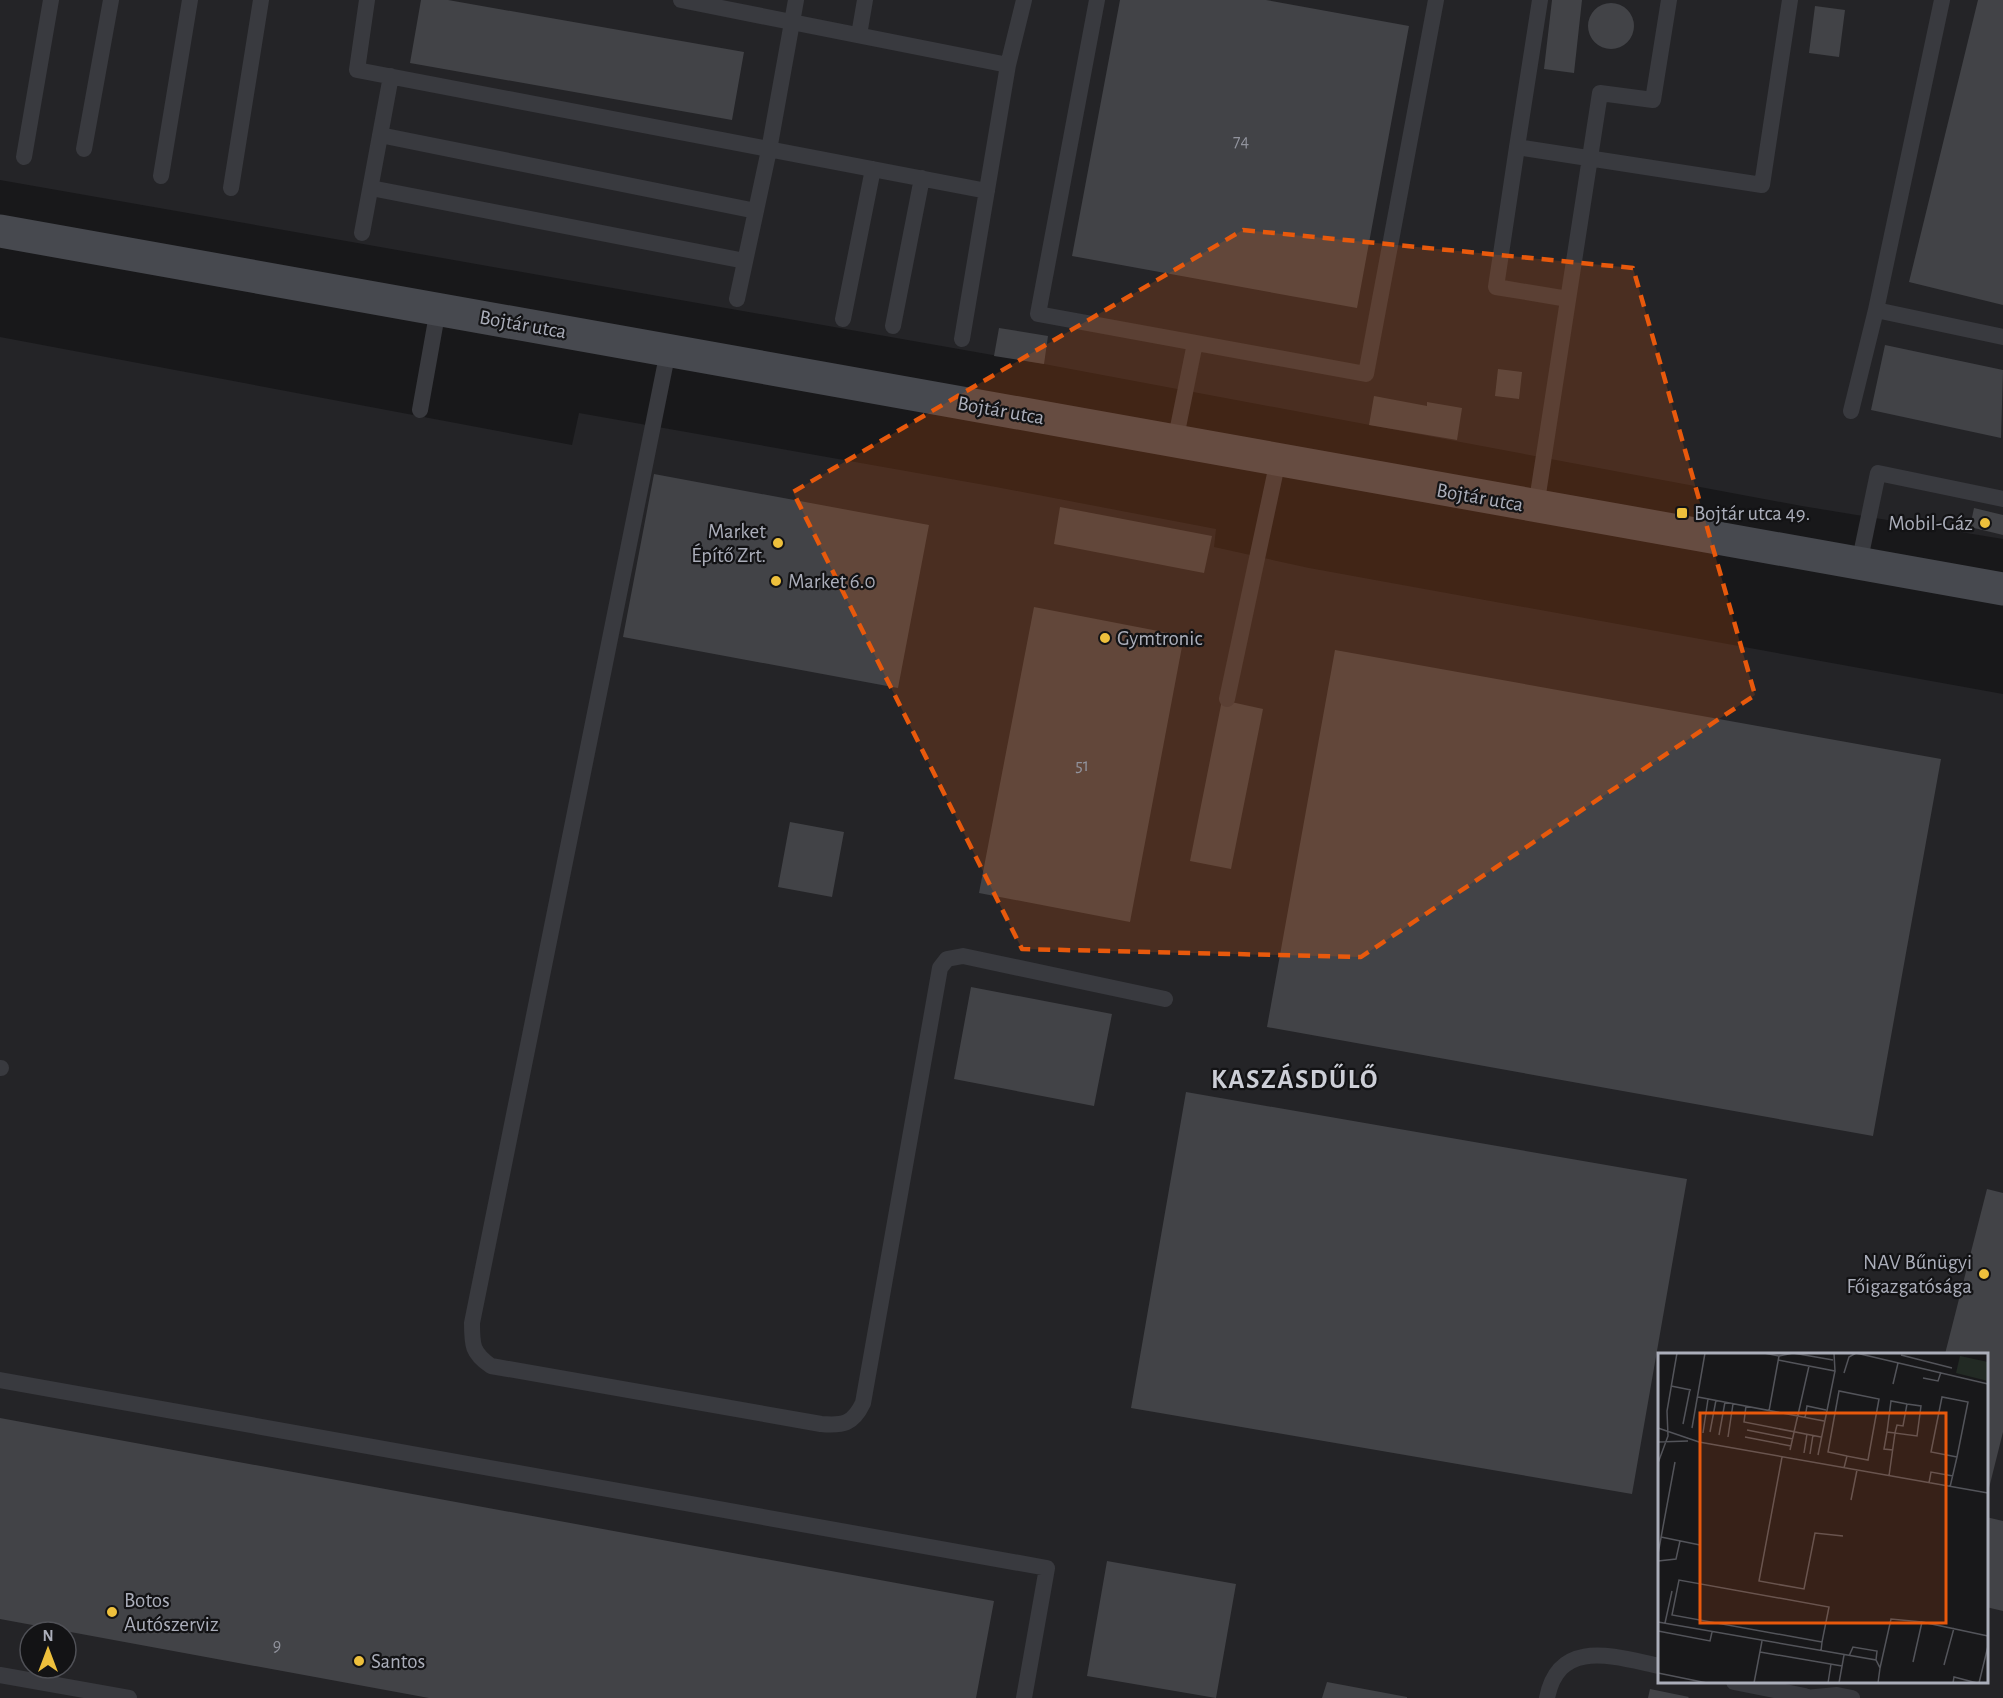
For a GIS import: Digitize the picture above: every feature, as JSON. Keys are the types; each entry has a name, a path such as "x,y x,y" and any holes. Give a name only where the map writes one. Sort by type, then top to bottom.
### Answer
{"street":[{"name":"Bojtár utca","path":"0,231 2003,590"}],"lane":[{"path":"24,157 51,0"},
{"path":"84,149 111,0"},
{"path":"161,176 190,0"},
{"path":"231,188 261,0"},
{"path":"368,0 357,70 987,191"},
{"path":"681,0 1008,64"},
{"path":"737,299 769,150 796,0"},
{"path":"859,35 865,0"},
{"path":"962,339 1008,64 1024,0"},
{"path":"1097,0 1038,314 1366,374 1436,0"},
{"path":"1540,0 1496,287 1568,299"},
{"path":"1536,507 1600,93 1653,100 1669,0"},
{"path":"1517,147 1762,185 1791,0"},
{"path":"1851,411 1876,310 1942,0"},
{"path":"362,233 391,76"},
{"path":"381,135 756,210"},
{"path":"843,319 873,169"},
{"path":"893,326 922,178"},
{"path":"371,188 746,261"},
{"path":"420,410 438,309"},
{"path":"1876,310 2003,337"},
{"path":"1175,442 1195,343"},
{"path":"668,351 472,1323 472,1343 478,1357 491,1366 502,1368 821,1424 849,1423 857,1416 863,1403 940,968 947,959 963,956 1165,999"},
{"path":"1227,699 1278,460"},
{"path":"1859,564 1878,473 2003,499"},
{"path":"0,1380 1047,1568 1024,1698"},
{"path":"1547,1698 1557,1671 1569,1660 1588,1655 1612,1656 1658,1666"},
{"path":"0,1675 129,1698"},
{"path":"1739,1683 1805,1697 1837,1695 1852,1698"}],"highlighted area":[{"path":"1243,230 1633,268 1755,695 1361,957 1022,949 793,492"}],"shaded area":[{"path":"0,0 2003,0 2003,539 1802,506 1044,364 0,180"},
{"path":"0,337 572,445 579,413 996,487 1216,529 1214,547 1309,568 2003,694 2003,1698 0,1698"}],"building":[{"path":"421,0 448,0 744,52 732,120 410,63"},
{"path":"1120,0 1266,0 1409,26 1357,308 1072,256"},
{"path":"1552,0 1582,0 1574,73 1544,69"},
{"path":"1978,0 2003,0 2003,305 1909,282"},
{"path":"1611,3 1627,10 1634,26 1627,42 1611,49 1595,42 1588,26 1595,10"},
{"path":"1815,6 1845,10 1839,57 1809,53"},
{"path":"999,328 1048,336 1044,364 994,356"},
{"path":"1885,345 2003,370 2001,438 1871,410"},
{"path":"1498,369 1522,372 1519,399 1495,396"},
{"path":"1374,396 1427,406 1427,402 1462,408 1457,440 1369,425"},
{"name":"Market 6.0","path":"654,474 929,525 898,688 623,637"},
{"path":"1060,507 1212,536 1204,573 1054,544"},
{"path":"1974,508 2003,515 2003,535 1970,527"},
{"path":"1034,607 1184,636 1130,922 979,893"},
{"path":"1335,650 1941,759 1873,1136 1267,1027"},
{"path":"1222,700 1263,709 1231,869 1190,861"},
{"path":"790,822 844,832 832,897 778,887"},
{"path":"971,987 1112,1014 1094,1106 954,1079"},
{"path":"1186,1092 1687,1179 1632,1494 1131,1408"},
{"name":"NAV Bűnügyi Főigazgatósága","path":"1987,1189 2003,1193 2003,1432 1988,1492 1988,1353 1945,1353"},
{"path":"0,1418 994,1601 976,1698 429,1698 78,1633 78,1620 18,1620 18,1622 0,1619"},
{"path":"1988,1517 2003,1521 2003,1611 1988,1607"},
{"path":"1107,1561 1236,1584 1216,1698 1087,1676"},
{"path":"1327,1682 1407,1697 1407,1698 1322,1698"},
{"path":"1650,1689 1689,1697 1648,1698"}],"place":[{"name":"Bojtár utca 49.","path":"1682,513"},
{"name":"Mobil-Gáz","path":"1985,523"},
{"name":"Market Építő Zrt.","path":"778,543"},
{"name":"Market 6.0","path":"776,581"},
{"name":"Gymtronic","path":"1105,638"},
{"name":"NAV Bűnügyi Főigazgatósága","path":"1984,1274"},
{"name":"Botos Autószerviz","path":"112,1612"},
{"name":"Santos","path":"359,1661"}],"district":[{"name":"KASZÁSDŰLŐ","path":"1295,1079"}]}
